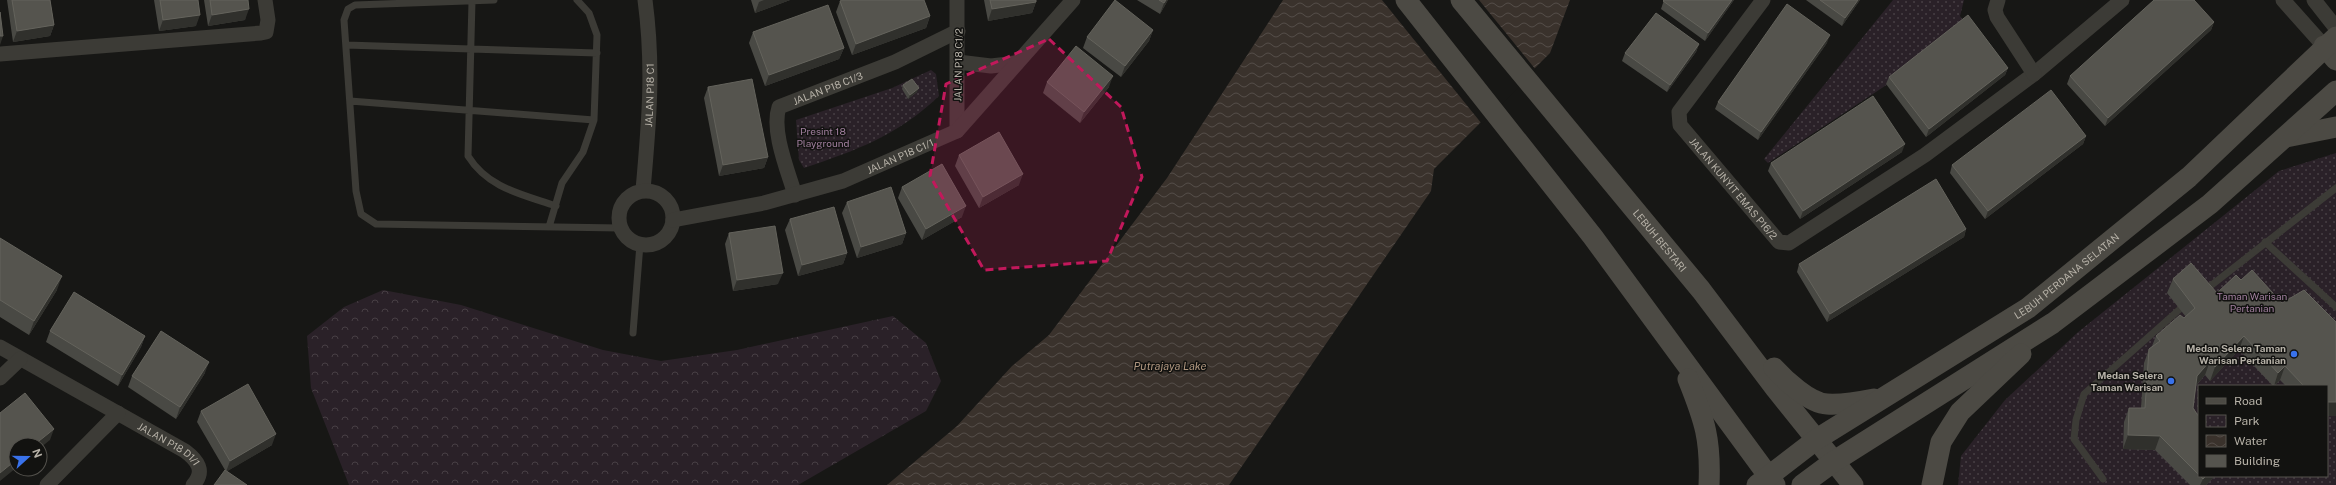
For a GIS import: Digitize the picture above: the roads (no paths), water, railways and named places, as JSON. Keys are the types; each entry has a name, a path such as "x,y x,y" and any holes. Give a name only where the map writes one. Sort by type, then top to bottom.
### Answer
{"main road":[{"path":"1406,0 1571,209 1676,350 1767,482"},
{"name":"LEBUH BESTARI","path":"1461,0 1701,290 1775,388 1853,485"},
{"name":"LEBUH PERDANA SELATAN","path":"1767,482 1817,439 2028,308 2189,177 2332,48"},
{"path":"1802,485 1833,462 2053,323 2210,204 2336,91"},
{"path":"2286,137 2336,127"},
{"path":"1701,290 1793,388 1826,404 1850,403 1882,398"},
{"path":"1932,485 1941,442 1960,412 2053,323"},
{"path":"1676,350 1703,417 1710,450 1709,485"}],"street":[{"path":"0,54 266,32 268,26 265,0"},
{"name":"JALAN P18 C1","path":"643,190 651,102 651,60 645,0"},
{"name":"JALAN P18 C1/2","path":"957,0 957,131"},
{"name":"JALAN P18 C1/1","path":"673,220 764,204 843,181 957,131 1073,0"},
{"name":"JALAN KUNYIT EMAS P16/2","path":"1763,0 1679,112 1680,125 1779,242 1789,243 1925,156 2034,74 2122,0"},
{"path":"1998,0 1995,10 1997,17 2034,74"},
{"path":"2283,0 2332,48"},
{"path":"2314,0 2336,28"},
{"name":"JALAN P18 C1/3","path":"795,195 779,140 777,114 779,107 895,62 958,31"},
{"path":"958,62 990,66 1017,63"},
{"path":"643,190 653,191 668,202 672,210 673,220 671,228 662,240 648,245 632,241 620,228 618,220 622,203 628,196 643,190"},
{"name":"JALAN P18 D1/1","path":"0,347 185,451 195,459 200,468 199,477 193,485"},
{"path":"0,378 20,359"},
{"path":"48,485 118,414"}],"lane":[{"path":"494,0 354,5 348,9 344,20 356,190 361,214 376,224 620,228"},
{"path":"549,227 562,183 583,152 594,120 597,35 589,13 577,0"},
{"path":"472,1 468,156 477,171 498,186 556,206"},
{"path":"346,45 597,54"},
{"path":"350,101 469,112 594,120"},
{"path":"2200,294 2336,188"},
{"path":"2265,242 2336,307"},
{"path":"633,333 640,244"},
{"path":"2102,479 2074,440 2076,420 2084,394 2180,309"}],"water":[{"name":"Putrajaya Lake","path":"1283,0 1570,0 1550,53 1434,169 1431,191 1229,485 887,485 957,426 1012,366 1049,335 1167,178"}],"place":[{"name":"Medan Selera Taman Warisan Pertanian","path":"2294,354"},
{"name":"Medan Selera Taman Warisan","path":"2171,381"}],"park label":[{"name":"Presint 18 Playground","path":"823,136"},
{"name":"Taman Warisan Pertanian","path":"2252,302"}]}
